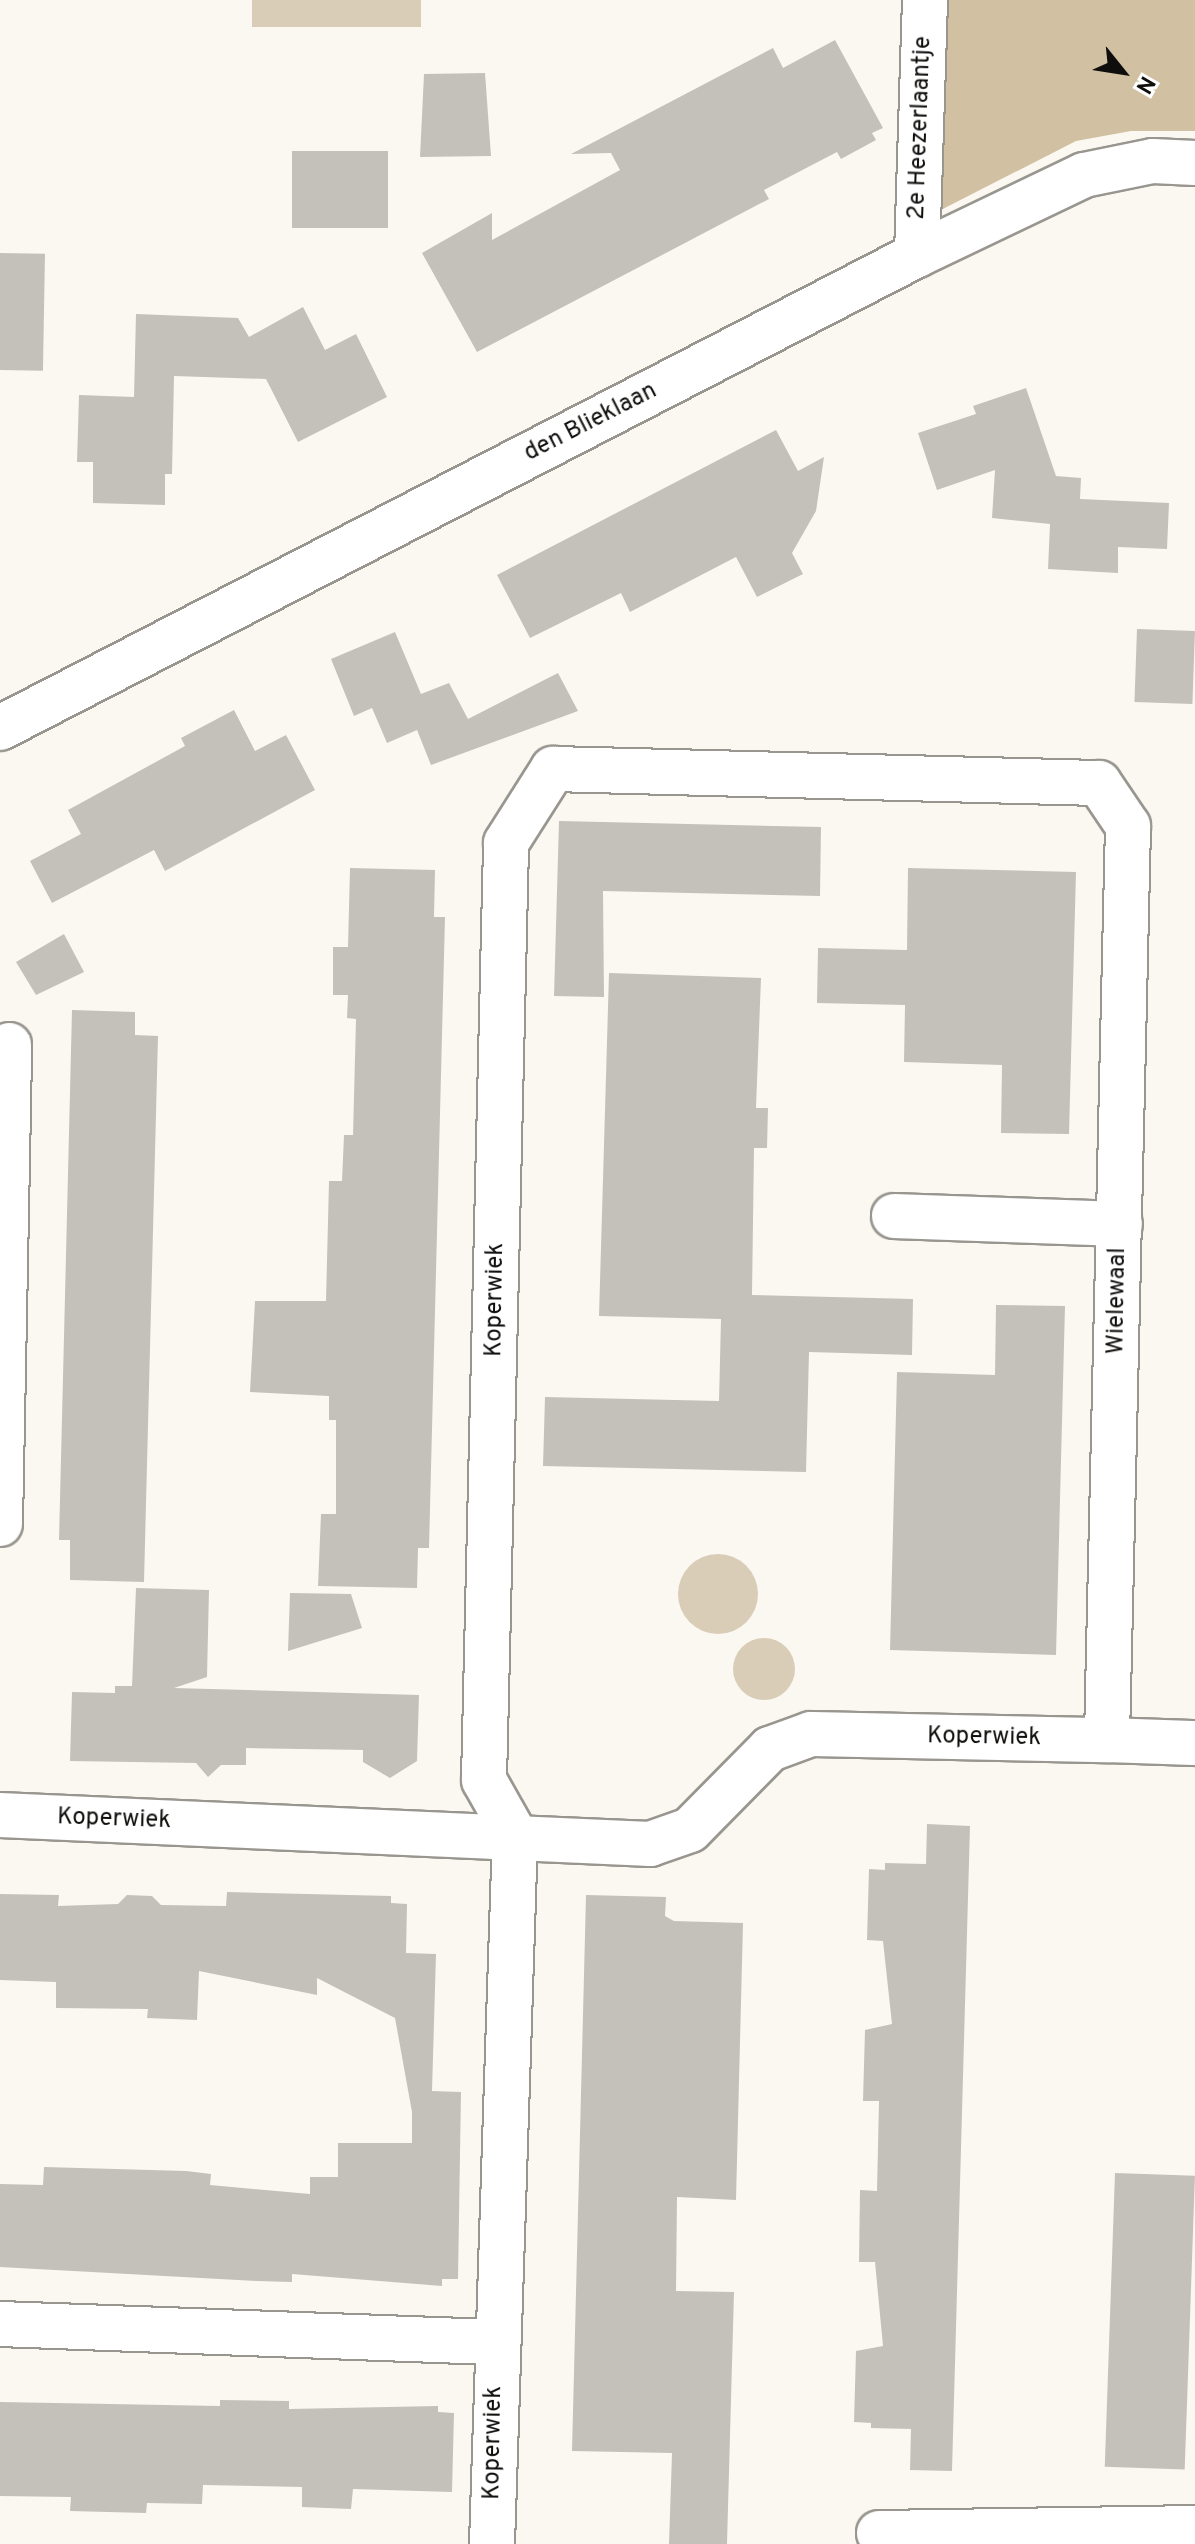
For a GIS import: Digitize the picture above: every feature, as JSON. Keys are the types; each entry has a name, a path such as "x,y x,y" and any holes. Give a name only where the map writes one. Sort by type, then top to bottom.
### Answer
{"street":[{"name":"2e Heezerlaantje","path":"917,255 925,0"},
{"name":"den Blieklaan","path":"0,728 917,255 1084,175 1153,161 1195,163"},
{"name":"Koperwiek","path":"492,2544 496,2342 515,1835 484,1780 506,843 553,769 1099,783"},
{"name":"Wielewaal","path":"1099,783 1128,826 1107,1740"},
{"path":"0,1524 9,1045"},
{"path":"894,1216 1120,1224"},
{"name":"Koperwiek","path":"0,1815 515,1835 650,1844 690,1830 770,1749 811,1734 1107,1740"},
{"path":"1107,1740 1195,1743"},
{"path":"0,2324 496,2342"},
{"path":"879,2533 1195,2528"}],"shaded area":[{"path":"252,0 421,0 421,27 252,27"},
{"path":"934,0 1195,0 1195,131 1131,131 1076,141 933,214"},
{"path":"710,1554 726,1554 740,1561 751,1572 758,1586 755,1609 740,1627 726,1634 710,1634 696,1627 685,1616 678,1602 678,1586 685,1572 696,1561"},
{"path":"758,1638 770,1638 786,1647 793,1657 793,1681 786,1691 770,1700 758,1700 738,1686 733,1675 733,1663 747,1643"}],"building":[{"path":"835,40 883,128 872,133 876,140 841,159 837,152 764,190 769,199 477,352 422,253 492,213 492,240 620,170 611,153 571,154 773,48 783,68"},
{"path":"485,73 491,156 420,157 424,74"},
{"path":"292,151 388,151 388,228 292,228"},
{"path":"0,253 45,254 43,371 0,370"},
{"path":"303,307 325,350 356,334 387,397 298,442 266,379 174,376 172,474 165,474 165,505 93,503 93,462 77,462 79,395 134,397 136,314 238,318 249,337"},
{"path":"1026,388 1056,476 1081,478 1080,499 1169,503 1167,549 1118,547 1118,573 1048,569 1050,524 992,518 995,470 937,490 918,433 976,414 973,406"},
{"path":"776,430 798,471 824,457 816,511 792,553 803,574 757,597 736,557 630,612 621,593 530,638 497,575"},
{"path":"1137,629 1195,631 1192,704 1134,702"},
{"path":"395,632 421,694 449,683 468,719 558,673 578,711 431,765 417,730 387,743 372,708 354,716 331,659"},
{"path":"234,710 255,751 286,735 315,790 165,871 154,850 52,903 30,861 81,834 68,810 185,746 181,738"},
{"path":"559,821 821,827 820,896 603,891 604,997 554,996"},
{"path":"350,868 435,870 434,917 445,917 429,1548 418,1548 417,1588 318,1586 321,1514 336,1514 336,1420 329,1420 329,1396 250,1392 255,1301 326,1301 329,1181 342,1181 344,1135 353,1135 356,1019 347,1018 348,995 333,995 333,947 348,947"},
{"path":"908,868 1076,872 1069,1134 1001,1133 1002,1065 904,1062 905,1005 817,1003 818,948 907,950"},
{"path":"64,934 84,972 36,995 16,962"},
{"path":"609,973 761,978 756,1108 768,1108 767,1148 754,1148 752,1295 913,1299 912,1355 809,1352 806,1472 543,1466 545,1397 719,1401 721,1319 599,1316"},
{"path":"72,1010 135,1012 135,1035 158,1036 144,1582 70,1580 70,1540 59,1540"},
{"path":"996,1305 1065,1306 1056,1655 890,1650 897,1372 995,1375"},
{"path":"136,1588 209,1590 207,1677 174,1688 419,1695 417,1761 390,1778 363,1762 363,1750 246,1748 246,1765 221,1765 208,1777 196,1763 70,1761 72,1692 115,1693 115,1686 132,1686"},
{"path":"290,1593 351,1594 362,1628 288,1651"},
{"path":"927,1824 970,1826 952,2471 910,2470 911,2429 871,2428 871,2423 854,2422 856,2351 883,2346 875,2262 859,2262 860,2190 877,2191 879,2101 863,2101 865,2030 892,2024 883,1941 867,1940 869,1869 885,1870 885,1863 926,1864"},
{"path":"227,1892 391,1896 391,1903 407,1904 406,1953 436,1954 432,2091 461,2092 458,2279 442,2279 442,2286 292,2274 292,2282 0,2267 0,2184 43,2185 44,2167 186,2171 211,2174 210,2185 310,2194 310,2177 338,2177 338,2143 412,2143 412,2112 395,2018 317,1978 317,1995 199,1971 197,2020 147,2018 148,2009 56,2008 56,1982 0,1980 0,1894 59,1895 58,1906 118,1904 127,1895 152,1896 161,1905 226,1906"},
{"path":"586,1895 666,1897 665,1916 674,1921 743,1923 736,2200 677,2197 676,2291 734,2292 727,2544 669,2544 672,2453 572,2451"},
{"path":"1115,2173 1195,2176 1185,2470 1105,2467"},
{"path":"220,2400 289,2401 289,2409 438,2406 438,2412 454,2413 452,2492 353,2489 351,2509 302,2507 302,2487 203,2485 202,2504 147,2503 146,2513 70,2511 71,2497 0,2496 0,2402 220,2406"}]}
